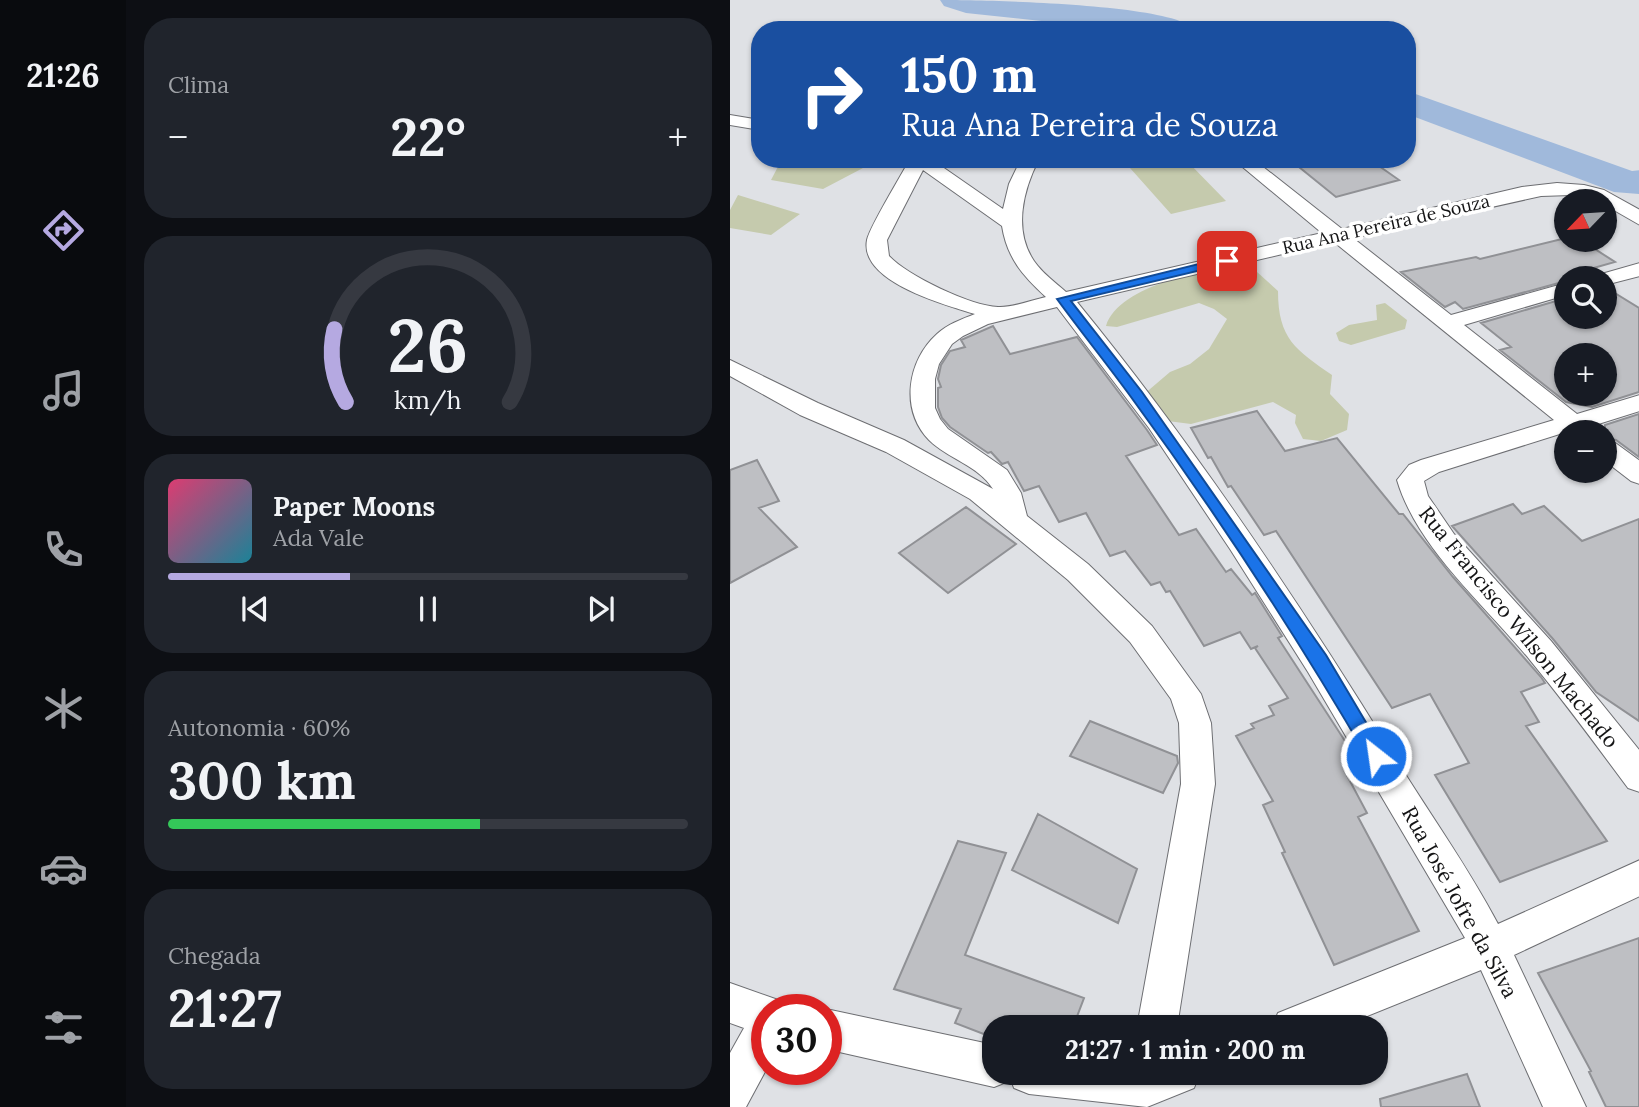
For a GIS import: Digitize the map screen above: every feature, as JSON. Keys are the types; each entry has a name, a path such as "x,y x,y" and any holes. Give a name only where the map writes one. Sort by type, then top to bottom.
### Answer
{"street":[{"path":"730,120 751,124"},
{"path":"914,168 877,240 879,258 897,275 1000,315"},
{"path":"932,168 1011,223"},
{"name":"Rua José Jofre da Silva","path":"1025,168 1016,191 1011,223 1013,241 1027,265 1063,299 1137,395 1320,660 1490,947 1565,1107"},
{"path":"1254,168 1569,420"},
{"name":"Rua Ana Pereira de Souza","path":"954,331 1000,315 1063,299 1522,193 1584,189 1604,195 1639,219"},
{"path":"1617,275 1639,269"},
{"path":"1445,323 1554,292"},
{"path":"962,302 954,331 935,354 922,379 920,391 923,405 936,433 984,464 1003,480 1011,496 1014,520"},
{"path":"730,367 809,409 921,459 979,492 1078,572 1141,634 1185,694 1195,723 1198,785 1159,1015"},
{"path":"1598,420 1639,403"},
{"name":"Rua Francisco Wilson Machado","path":"1554,435 1418,471 1412,475 1410,488 1418,505 1451,549 1540,651 1639,777"},
{"path":"1617,458 1639,475"},
{"path":"1322,1015 1490,947 1639,877"},
{"path":"730,1003 751,1010"},
{"path":"842,1033 982,1063"},
{"path":"730,1094 751,1056"}],"green space":[{"path":"777,168 863,168 823,189 771,180"},
{"path":"1130,168 1194,168 1226,201 1171,214"},
{"path":"738,195 800,214 771,235 730,228 730,210"},
{"path":"1246,262 1278,291 1281,321 1292,342 1308,358 1332,375 1330,394 1349,414 1347,430 1321,441 1303,439 1295,423 1296,415 1273,402 1191,424 1160,420 1143,395 1170,372 1190,364 1209,349 1227,319 1214,309 1199,303 1117,327 1106,326 1114,311 1128,299 1167,281"},
{"path":"1385,303 1407,320 1405,329 1351,345 1339,341 1336,333 1349,325 1377,320 1376,305"}],"building":[{"path":"1300,168 1382,168 1399,180 1336,197"},
{"path":"1554,241 1554,252 1600,252 1615,262 1601,266 1554,266 1554,284 1463,309 1455,302 1445,307 1401,272 1476,257 1480,259"},
{"path":"1617,294 1639,308 1639,392 1617,399 1617,343 1554,343 1554,393 1500,350 1511,347 1481,323 1554,302 1554,329 1617,329"},
{"path":"993,326 1010,354 1077,337 1147,430 1157,445 1126,456 1179,535 1196,529 1226,572 1231,569 1252,595 1255,593 1282,636 1278,638 1358,761 1343,768 1367,813 1358,817 1419,931 1334,965 1282,853 1285,852 1263,805 1273,801 1236,736 1254,728 1251,724 1274,715 1269,706 1288,698 1255,648 1258,646 1251,649 1240,632 1204,646 1170,591 1166,592 1160,582 1151,585 1125,551 1110,556 1086,513 1059,522 1039,486 1024,491 1008,462 1002,464 991,452 988,453 950,427 942,418 938,407 941,365 950,351 965,347 961,340"},
{"path":"1257,411 1285,451 1337,438 1399,514 1403,514 1453,577 1541,677 1545,683 1521,692 1539,722 1526,726 1607,841 1500,882 1435,775 1469,763 1430,694 1392,708 1276,531 1264,535 1231,486 1228,487 1211,457 1208,458 1191,428"},
{"path":"1639,414 1639,457 1617,441 1617,421"},
{"path":"757,460 779,501 759,508 797,547 730,583 730,470"},
{"path":"1513,504 1522,514 1544,506 1582,541 1639,519 1639,721 1596,692 1553,639 1452,526"},
{"path":"966,507 1016,544 948,593 899,553"},
{"path":"1090,721 1177,756 1178,763 1163,793 1070,756"},
{"path":"1038,814 1137,869 1118,923 1012,870"},
{"path":"958,841 1006,853 965,955 1084,998 1078,1015 982,1015 982,1033 955,1023 961,1009 894,989"},
{"path":"1639,938 1639,1107 1606,1107 1589,1072 1591,1071 1538,973"},
{"path":"1467,1074 1480,1107 1381,1107 1380,1099"}],"waterway":[{"path":"955,0 966,4 1132,21"},
{"path":"1416,105 1628,183 1640,182"}],"route":[{"path":"1227,261 1063,299 1137,395 1320,660 1376,756"}]}
